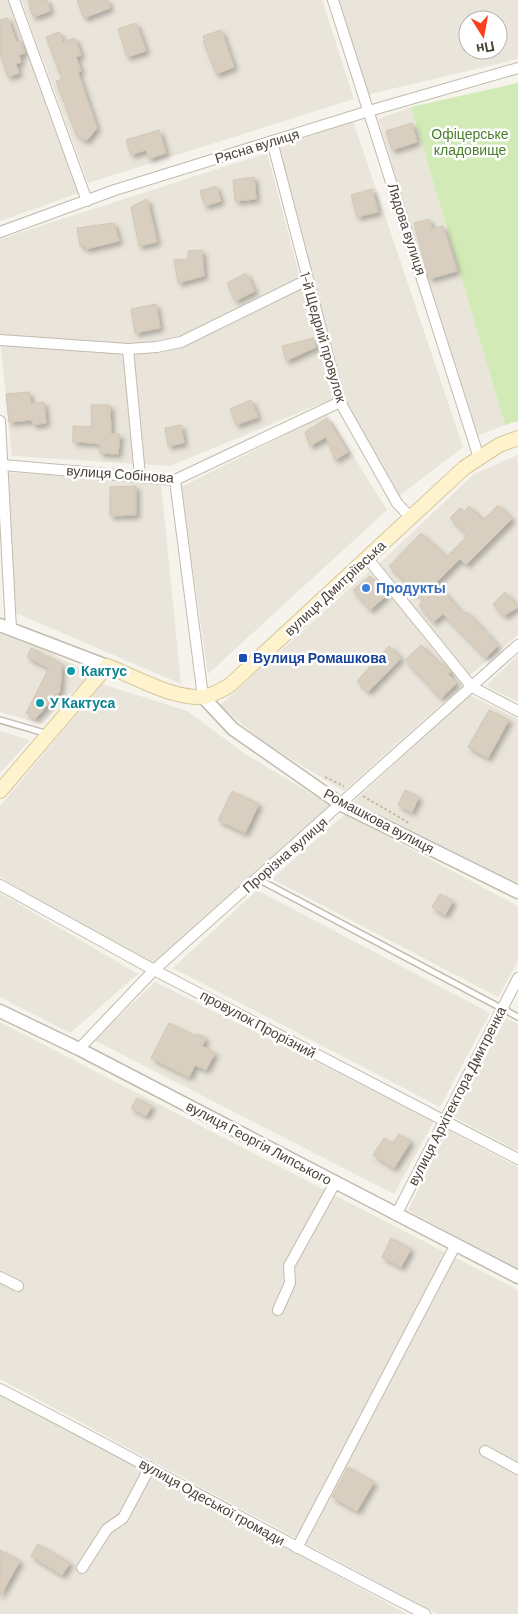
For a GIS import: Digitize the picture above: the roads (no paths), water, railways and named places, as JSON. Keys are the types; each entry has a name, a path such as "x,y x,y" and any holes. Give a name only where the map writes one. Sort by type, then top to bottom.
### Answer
{"main road":[{"name":"вулиця Дмитріївська","path":"203,697 230,685 458,473 499,445 518,438"},
{"path":"0,790 107,666 171,692 203,697"}],"street":[{"path":"14,0 87,201"},
{"name":"Лядова вулиця","path":"333,0 479,458"},
{"name":"Рясна вулиця","path":"0,232 114,190 369,111 518,68"},
{"name":"1-й Щедрий провулок","path":"272,141 340,402 398,503 411,518"},
{"path":"0,340 128,349 157,347 181,342 307,280"},
{"path":"128,349 140,476"},
{"name":"вулиця Собінова","path":"3,465 174,480 340,402"},
{"path":"0,420 3,465 6,627 107,666"},
{"path":"174,480 203,697"},
{"path":"368,558 472,687 518,711"},
{"name":"Прорізна вулиця","path":"78,1049 154,970 342,805 518,645"},
{"name":"Ромашкова вулиця","path":"203,697 233,729 342,805 518,892"},
{"name":"провулок Прорізний","path":"0,885 154,970 518,1158"},
{"name":"вулиця Архітектора Дмитренка","path":"396,1215 518,978"},
{"name":"вулиця Георгія Липського","path":"0,1011 78,1049 396,1215 456,1244 518,1278"},
{"path":"278,1310 290,1283 289,1266 334,1183"},
{"path":"297,1548 456,1244"},
{"path":"0,1277 18,1286"},
{"name":"вулиця Одеської громади","path":"0,1389 150,1467 297,1548 425,1614"},
{"path":"485,1450 518,1469"},
{"path":"82,1568 107,1529 123,1518 150,1467"}],"lane":[{"path":"0,720 48,734"},
{"path":"258,878 518,1017"}],"place":[{"name":"Продукты","path":"366,588"},
{"name":"Вулиця Ромашкова","path":"243,658"},
{"name":"Кактус","path":"71,671"},
{"name":"У Кактуса","path":"40,703"}],"park label":[{"name":"Офіцерське кладовище","path":"470,142"}]}
